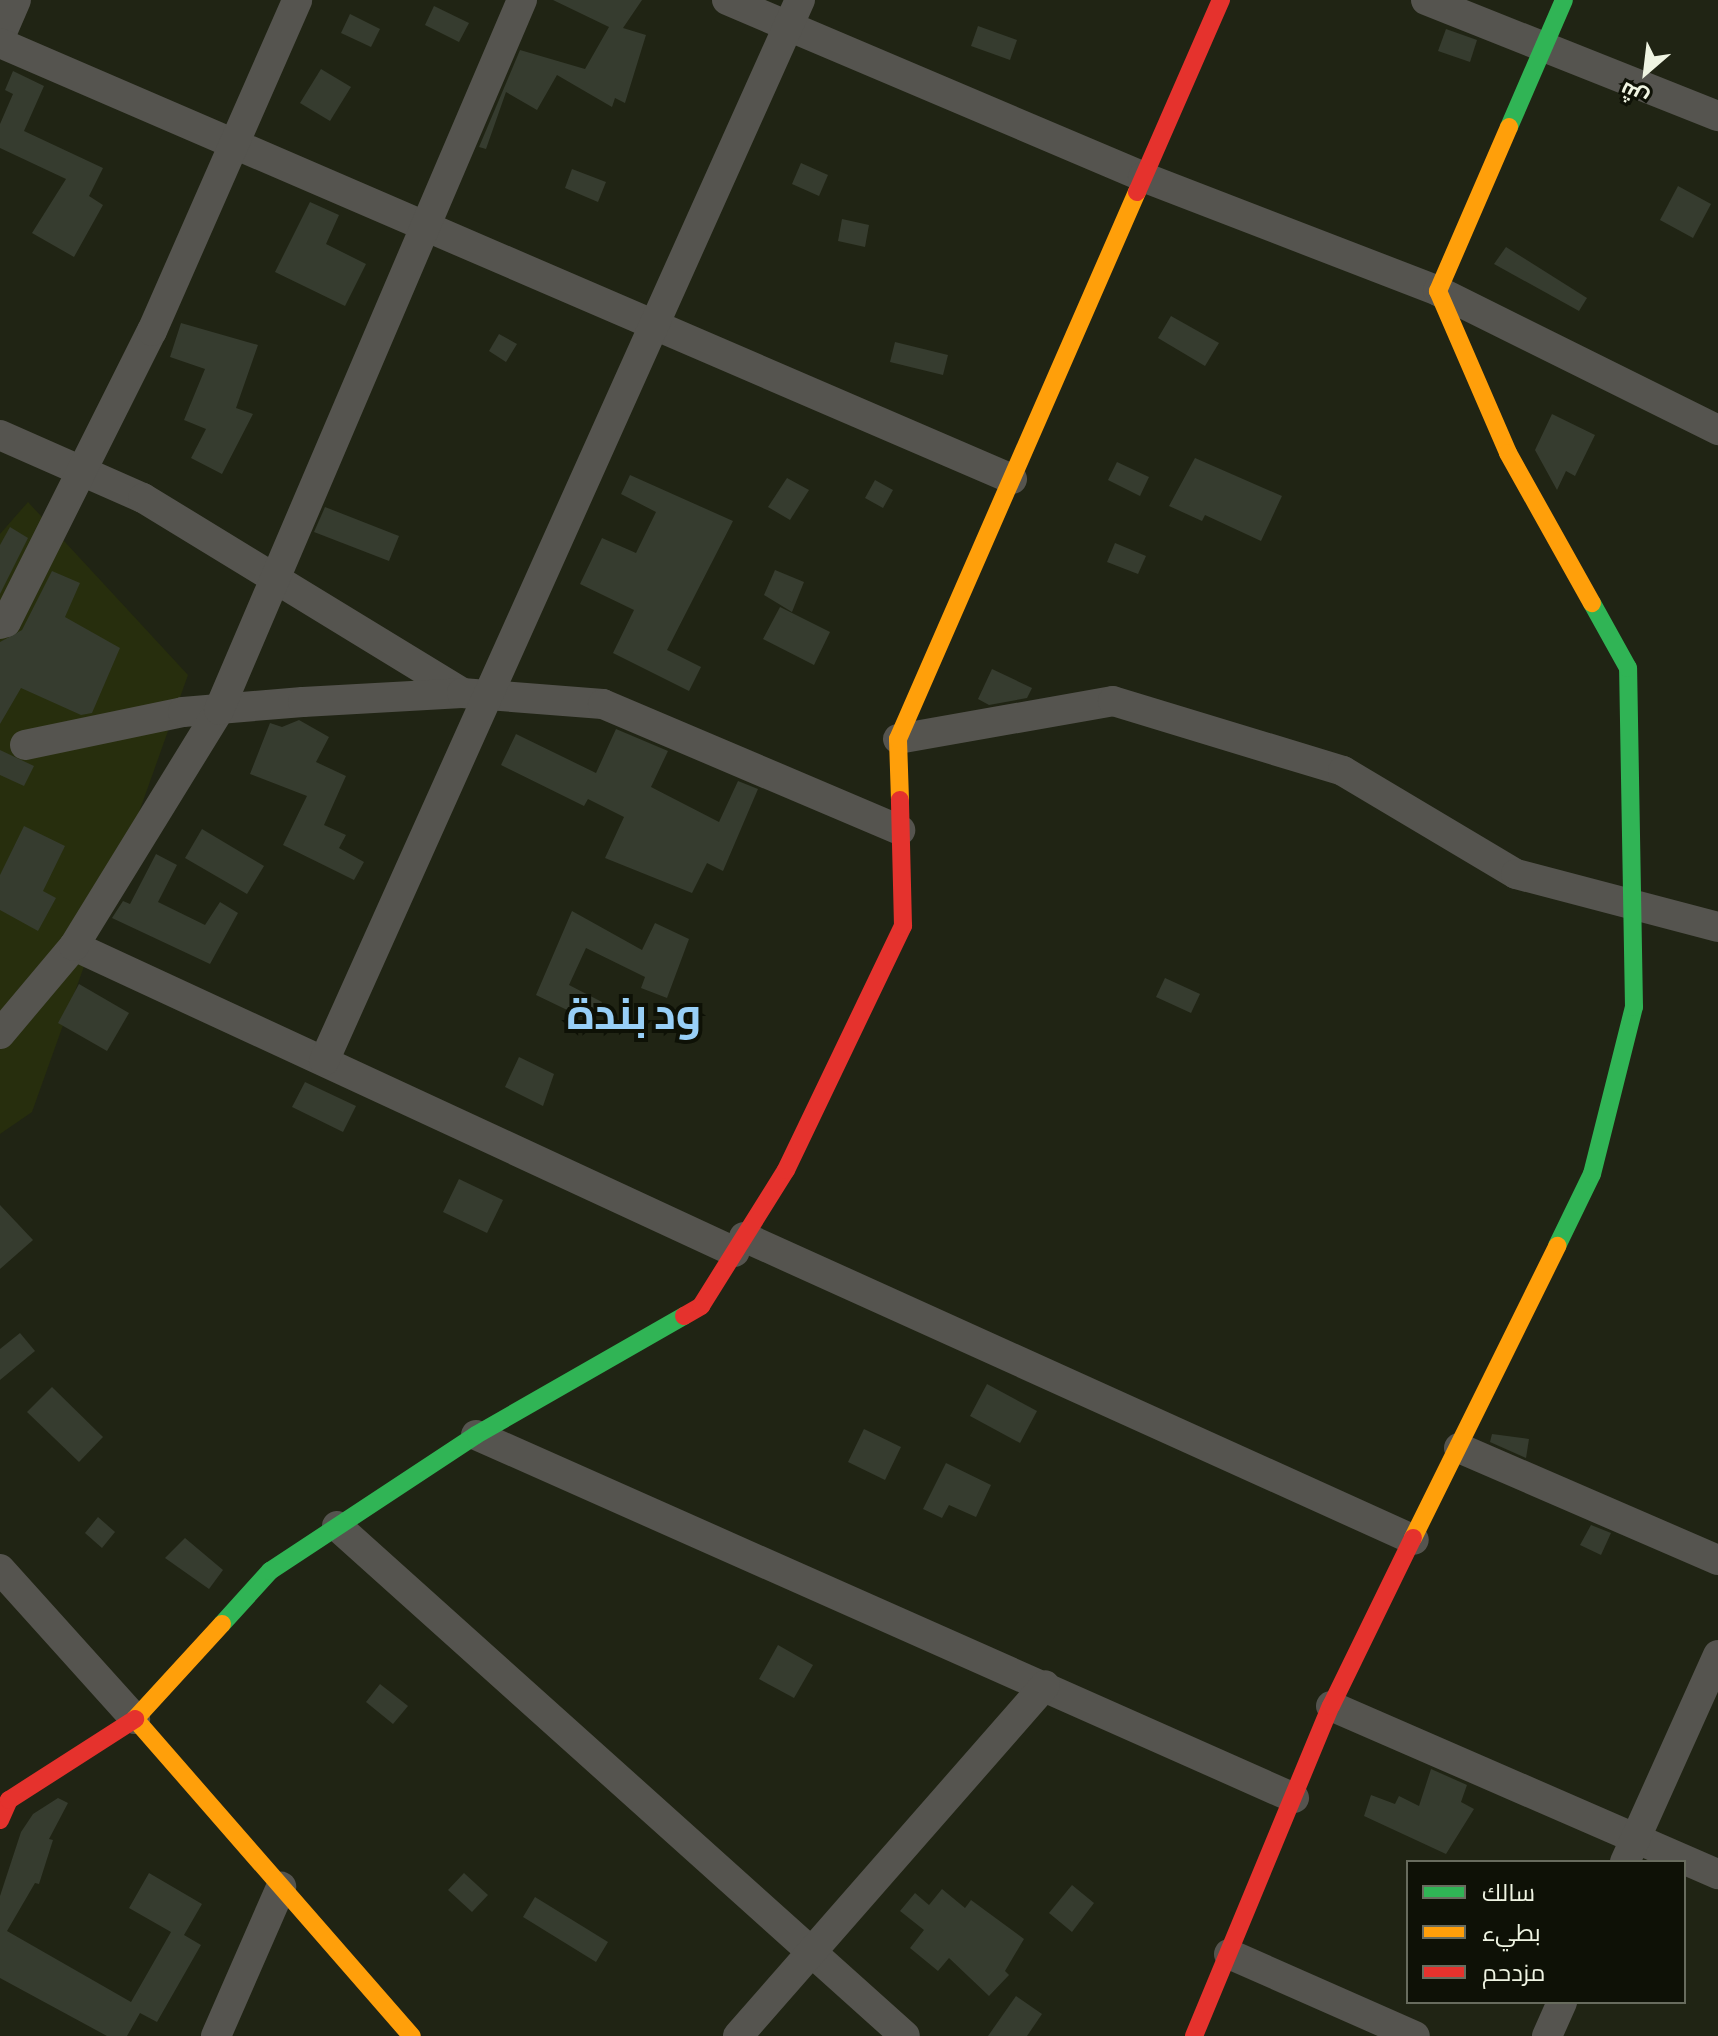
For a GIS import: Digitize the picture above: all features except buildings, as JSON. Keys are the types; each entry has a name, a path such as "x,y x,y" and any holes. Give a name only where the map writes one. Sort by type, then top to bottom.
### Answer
{"street":[{"path":"16,0 0,40 1012,479"},
{"path":"0,624 6,622 152,331 297,0"},
{"path":"0,1034 74,946 219,710 522,0"},
{"path":"727,0 794,13 1143,177 1438,291 1718,430"},
{"path":"3,1805 135,1719 270,1571 476,1435 701,1306 786,1170 903,926 898,739 1221,0"},
{"path":"1426,0 1718,116"},
{"path":"1194,2036 1331,1706 1592,1174 1634,1007 1628,668 1508,453 1438,291 1564,0"},
{"path":"324,1061 475,694 654,324 794,13"},
{"path":"0,435 143,498 274,581 475,694"},
{"path":"25,745 219,710 475,694 603,704 900,830"},
{"path":"898,739 1113,701 1343,771 1516,874 1718,927"},
{"path":"74,946 324,1061 1414,1540"},
{"path":"476,1435 1294,1798"},
{"path":"1459,1448 1718,1560"},
{"path":"337,1526 905,2036"},
{"path":"0,1569 412,2036"},
{"path":"1630,1850 1718,1655"},
{"path":"738,2036 809,1950 1045,1685"},
{"path":"1331,1706 1630,1850 1667,1860"},
{"path":"1686,1865 1718,1874"},
{"path":"216,2036 281,1887"},
{"path":"1229,1954 1415,2036"},
{"path":"1547,2036 1561,2004"}],"shaded area":[{"path":"28,502 188,675 32,1112 0,1134 0,534"}],"traffic: fast":[{"path":"1509,127 1564,0"},
{"path":"1557,1246 1592,1174 1634,1007 1628,668 1592,603"},
{"path":"222,1624 270,1571 476,1435 684,1316"}],"traffic: slow":[{"path":"1509,127 1438,291 1508,453 1592,603"},
{"path":"900,800 898,739 1137,192"},
{"path":"1413,1538 1557,1246"},
{"path":"222,1624 135,1719 412,2036"}],"traffic: jam":[{"path":"1137,192 1221,0"},
{"path":"684,1316 701,1306 786,1170 903,926 900,800"},
{"path":"1194,2036 1331,1706 1413,1538"},
{"path":"0,1820 9,1800 135,1719"}],"district":[{"name":"ود بندة","path":"634,1016"}]}
